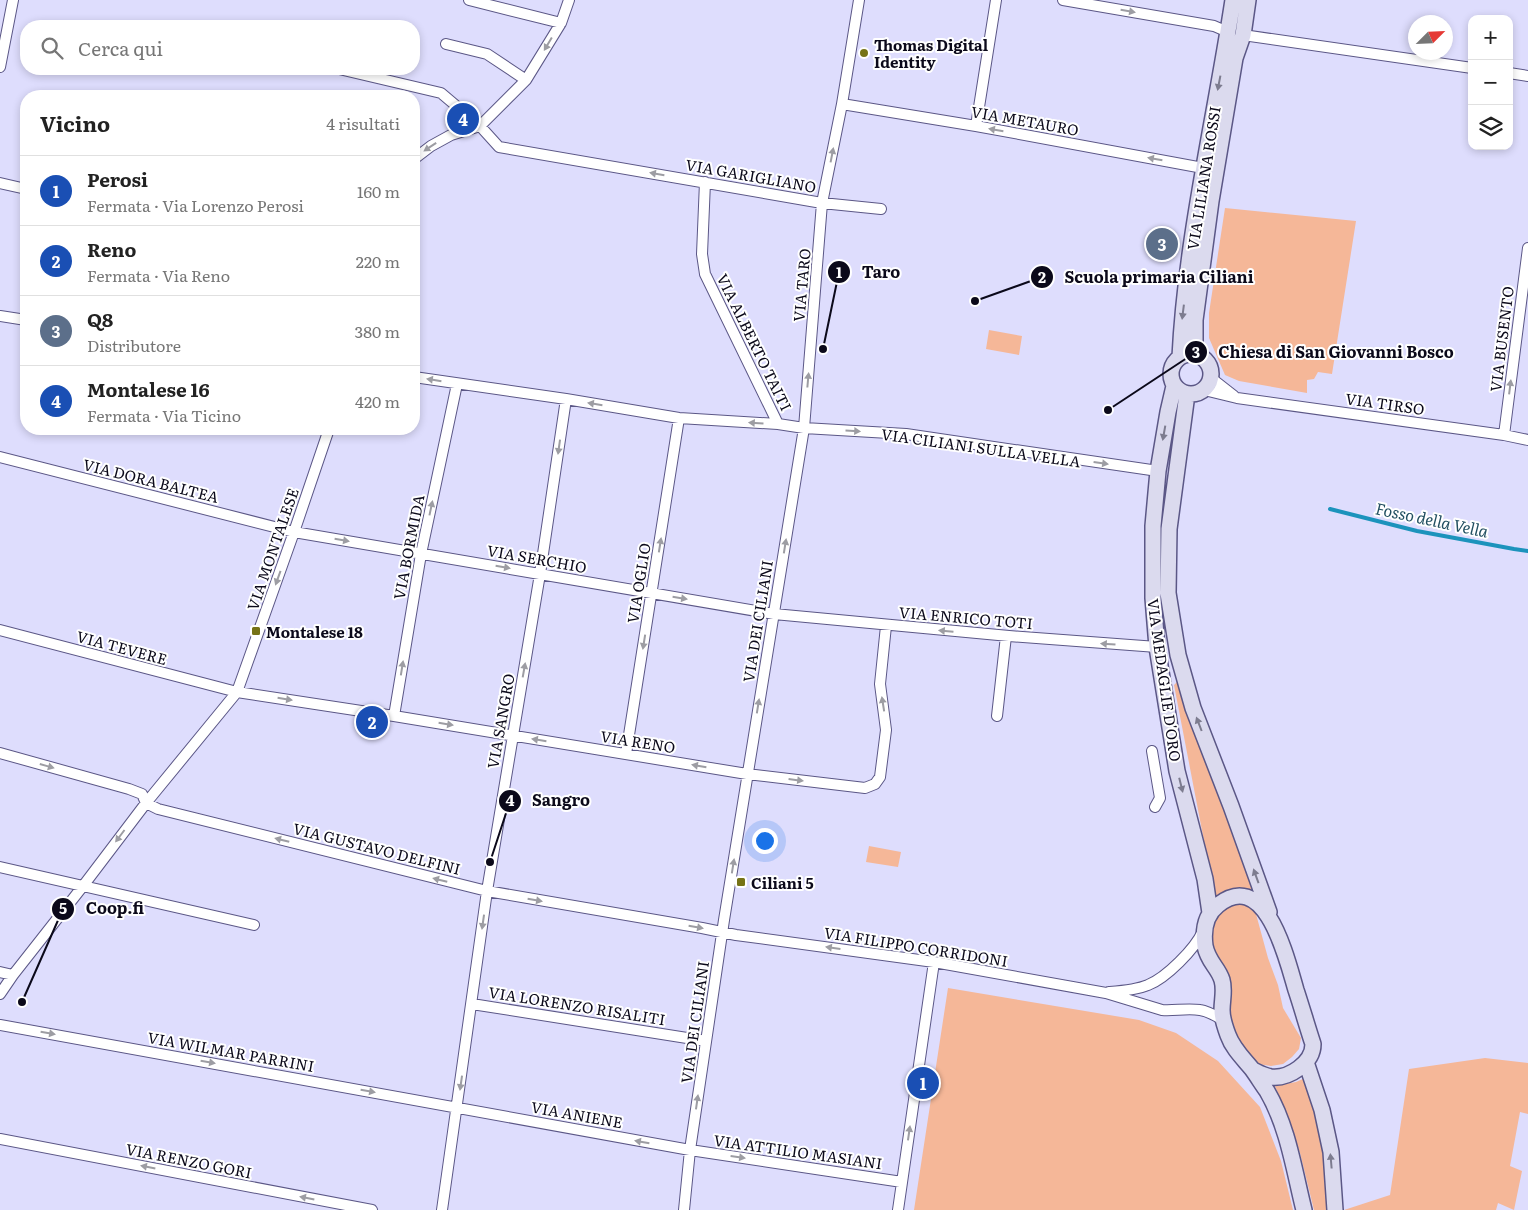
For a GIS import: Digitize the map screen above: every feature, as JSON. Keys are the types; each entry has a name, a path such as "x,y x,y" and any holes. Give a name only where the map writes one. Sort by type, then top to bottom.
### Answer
{"street":[{"path":"0,67 13,0"},
{"path":"469,0 561,23"},
{"path":"420,154 451,135 480,126 526,80 561,23 569,0"},
{"name":"VIA GARIGLIANO","path":"365,75 441,93 480,126 499,147 822,203 842,104 859,0"},
{"path":"976,126 996,0"},
{"path":"1063,0 1214,26 1236,33 1468,67"},
{"name":"VIA LILIANA ROSSI","path":"1188,356 1235,58 1236,33 1233,0"},
{"name":"VIA LILIANA ROSSI","path":"1188,356 1182,317 1204,168 1236,33 1248,0"},
{"path":"446,44 487,54 526,80"},
{"path":"1513,74 1528,76"},
{"name":"VIA METAURO","path":"842,104 976,126 1204,168"},
{"name":"VIA ALBERTO TAITI","path":"705,182 702,254 705,274 778,424"},
{"path":"0,183 20,188"},
{"path":"822,203 882,209"},
{"name":"VIA TARO","path":"804,428 822,203"},
{"name":"VIA BUSENTO","path":"1504,435 1528,248"},
{"path":"0,316 20,319"},
{"path":"1181,390 1193,395 1207,384 1209,366 1201,357 1188,356"},
{"name":"VIA LILIANA ROSSI","path":"1168,593 1168,529 1181,442 1181,390 1171,380 1171,374 1175,361 1188,356"},
{"path":"420,378 566,399 679,418 778,424 804,428"},
{"name":"VIA BORMIDA","path":"394,716 421,554 457,384"},
{"name":"VIA TIRSO","path":"1207,384 1237,398 1504,435 1528,440"},
{"name":"VIA MEDAGLIE D'ORO","path":"1181,390 1168,412 1158,471 1153,526 1152,598 1157,647 1177,771 1205,879 1208,917 1204,935 1206,951 1223,984 1223,1020 1234,1047 1240,1057 1253,1070 1267,1091 1276,1110 1286,1136 1304,1210"},
{"name":"VIA SANGRO","path":"442,1210 458,1108 487,891 540,574 566,399"},
{"name":"VIA OGLIO","path":"626,754 679,418"},
{"name":"VIA CILIANI SULLA VELLA","path":"804,428 906,434 1158,471"},
{"name":"VIA DEI CILIANI","path":"684,1210 690,1150 722,932 804,428"},
{"name":"VIA MONTALESE","path":"0,994 148,800 237,692 327,435"},
{"name":"VIA DORA BALTEA","path":"0,457 294,532"},
{"name":"VIA SERCHIO","path":"294,532 774,614"},
{"name":"VIA MEDAGLIE D'ORO","path":"1168,593 1178,655 1193,708 1291,971 1313,1044 1312,1052 1306,1062"},
{"name":"VIA ENRICO TOTI","path":"774,614 886,626 1157,647"},
{"name":"VIA RENO","path":"237,692 747,774 865,788 875,784 880,777 886,730 880,684 886,626"},
{"name":"VIA TEVERE","path":"0,630 237,692"},
{"path":"997,716 1006,636"},
{"path":"1152,751 1160,798 1155,807"},
{"name":"VIA GUSTAVO DELFINI","path":"0,753 129,789 142,794 158,809 487,891 722,932"},
{"path":"0,867 254,925"},
{"name":"VIA MEDAGLIE D'ORO","path":"1208,917 1214,908 1226,899 1245,896 1252,899 1262,908 1273,922"},
{"name":"VIA FILIPPO CORRIDONI","path":"1106,993 1148,985 1162,977 1191,949 1201,936 1208,917"},
{"name":"VIA FILIPPO CORRIDONI","path":"722,932 934,962 1106,993 1152,1008 1171,1011 1201,1010 1223,1020"},
{"path":"898,1210 934,962"},
{"path":"0,972 13,975"},
{"name":"VIA LORENZO RISALITI","path":"472,1004 706,1041"},
{"name":"VIA WILMAR PARRINI","path":"0,1025 458,1108"},
{"path":"1253,1070 1262,1075 1276,1077 1290,1073 1306,1062 1322,1110 1331,1152 1335,1210"},
{"name":"VIA ANIENE","path":"458,1108 690,1150"},
{"name":"VIA RENZO GORI","path":"0,1139 372,1210"},
{"name":"VIA ATTILIO MASIANI","path":"690,1150 902,1182"}],"shaded area":[{"path":"1225,208 1356,221 1332,374 1318,372 1314,379 1307,380 1307,393 1239,381 1225,375 1209,338 1209,313"},
{"path":"989,330 1022,336 1019,355 986,349"},
{"path":"1177,682 1255,891 1234,890 1215,898 1174,685"},
{"path":"869,846 901,852 898,867 866,862"},
{"path":"1241,902 1251,907 1256,914 1268,958 1278,985 1283,1008 1301,1038 1299,1049 1283,1064 1271,1066 1258,1064 1247,1055 1236,1039 1228,1022 1208,930 1216,914 1227,906"},
{"path":"948,988 1139,1020 1176,1033 1218,1061 1260,1107 1281,1161 1293,1210 914,1210"},
{"path":"1485,1058 1528,1063 1528,1114 1520,1112 1510,1166 1522,1171 1514,1210 1498,1203 1496,1210 1344,1210 1390,1195 1409,1069"},
{"path":"1305,1078 1322,1135 1328,1210 1314,1210 1300,1153 1275,1086 1296,1082"}],"waterway":[{"name":"Fosso della Vella","path":"1330,509 1417,531 1528,551"}],"place":[{"name":"Thomas Digital Identity","path":"864,53"},
{"name":"Montalese 16","path":"463,119"},
{"name":"Q8","path":"1162,244"},
{"name":"Scuola primaria Ciliani","path":"975,301"},
{"name":"Taro","path":"823,349"},
{"name":"Chiesa di San Giovanni Bosco","path":"1108,410"},
{"name":"Montalese 18","path":"256,631"},
{"name":"Reno","path":"372,722"},
{"name":"Sangro","path":"490,862"},
{"name":"Ciliani 5","path":"741,882"},
{"name":"Coop.fi","path":"22,1002"},
{"name":"Perosi","path":"923,1083"}]}
